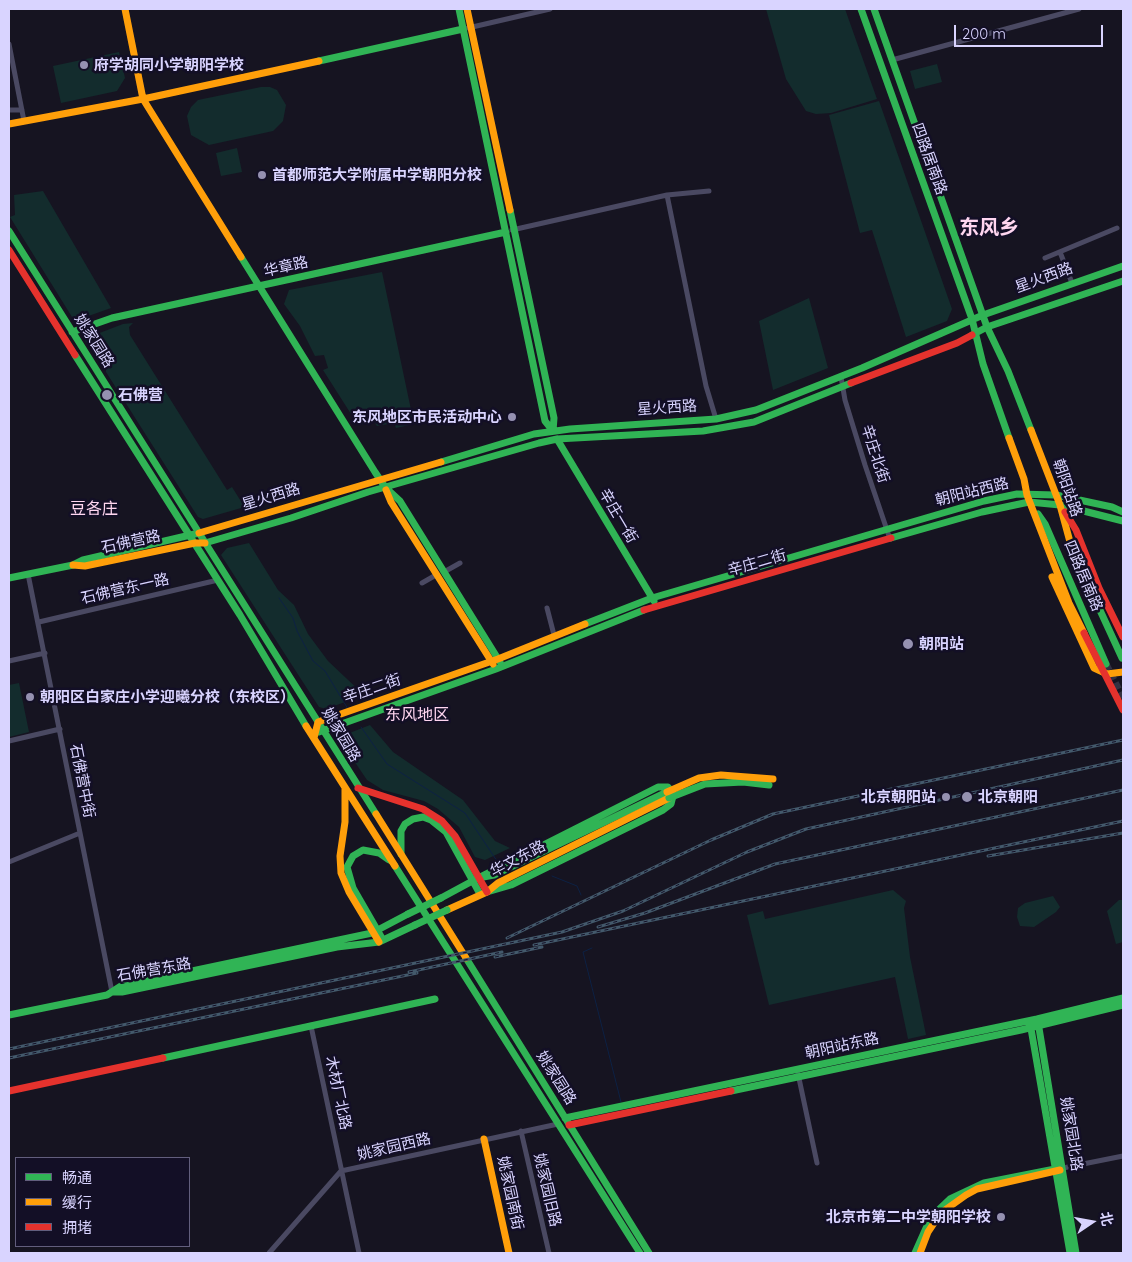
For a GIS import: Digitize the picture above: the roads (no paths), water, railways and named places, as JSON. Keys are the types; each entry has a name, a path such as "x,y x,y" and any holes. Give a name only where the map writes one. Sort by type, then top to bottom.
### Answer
{"main road":[{"path":"125,9 143,99 380,478 391,502 436,575 495,660"},
{"path":"458,9 510,231"},
{"path":"467,9 545,421 554,431"},
{"name":"四路居南路","path":"860,9 972,319"},
{"name":"朝阳站路","path":"874,9 986,328 1008,371 1036,442 1060,505 1073,553 1122,658"},
{"path":"9,124 143,99 463,29"},
{"name":"姚家园路","path":"9,231 649,1253"},
{"name":"华章路","path":"72,332 112,318 510,231"},
{"name":"姚家园路","path":"9,250 218,580 314,738 640,1253"},
{"name":"星火西路","path":"190,536 380,478 534,434 716,419 756,410 841,376 982,315 1123,266"},
{"name":"星火西路","path":"194,543 205,543 291,518 385,487 557,440 734,427 766,418 842,386 957,343 986,328 1123,281"},
{"path":"972,319 982,364 1016,457 1028,498 1069,602 1123,710"},
{"name":"辛庄一街","path":"557,440 658,606"},
{"path":"385,487 400,501 500,668"},
{"name":"朝阳站西路","path":"887,529 984,501 1056,495 1100,504 1123,512"},
{"name":"四路居南路","path":"1028,498 1045,524 1106,664"},
{"name":"朝阳站西路","path":"890,539 1028,498 1123,521"},
{"path":"1060,505 1076,530 1099,588 1123,637"},
{"name":"辛庄二街","path":"318,722 495,660 652,598 887,529"},
{"name":"石佛营路","path":"9,578 73,565 83,560 190,536"},
{"name":"辛庄二街","path":"314,738 322,729 500,668 593,628 658,606 890,539"},
{"name":"石佛营路","path":"73,565 85,566 194,543"},
{"path":"1052,577 1094,668 1107,674 1123,672"},
{"path":"314,738 318,722"},
{"path":"668,795 699,778 721,774 771,782"},
{"path":"358,788 434,815 454,836 476,880 483,893 511,886 663,810 671,804 673,796 668,786 658,787 476,880"},
{"path":"345,787 345,822 340,856 341,872 349,892 380,941"},
{"name":"华文东路","path":"374,931 476,880 494,875 668,795"},
{"name":"华文东路","path":"380,941 416,926 483,893 498,883 668,795"},
{"path":"401,856 401,831 405,824 413,819 423,817 431,820 446,832 476,880"},
{"path":"374,931 353,888 347,867 353,856 368,850 378,853 394,863"},
{"name":"石佛营东路","path":"112,992 121,986 374,931"},
{"name":"石佛营东路","path":"112,992 122,992 337,947 380,941"},
{"path":"9,1015 112,992"},
{"name":"朝阳站东路","path":"1034,1023 1123,998"},
{"path":"9,1091 435,1000"},
{"name":"朝阳站东路","path":"567,1121 1123,1005"},
{"name":"姚家园北路","path":"1034,1023 1059,1170 1076,1253"},
{"name":"姚家园南街","path":"484,1139 509,1253"},
{"path":"915,1253 918,1240 931,1217 950,1199 964,1190 984,1182 1059,1170"},
{"path":"920,1253 928,1232 936,1220 945,1210 966,1194 990,1186 1059,1170"},
{"name":"姚家园北路","path":"1059,1170 1070,1253"}],"street":[{"path":"463,29 550,9"},
{"path":"892,60 1079,9"},
{"path":"9,44 24,121"},
{"path":"9,110 22,110"},
{"path":"510,231 667,195 709,191"},
{"path":"667,195 706,386 716,419"},
{"path":"1045,258 1117,228"},
{"path":"1060,252 1072,283"},
{"name":"辛庄北街","path":"841,376 842,386 865,465 890,539"},
{"path":"554,431 557,440"},
{"path":"444,572 460,563"},
{"name":"石佛营中街","path":"28,574 112,992"},
{"path":"422,583 436,575"},
{"name":"石佛营东一路","path":"38,622 218,580"},
{"path":"547,608 554,636"},
{"path":"9,660 45,653"},
{"path":"9,741 60,729"},
{"path":"9,862 80,833"},
{"name":"木材厂北路","path":"312,1026 359,1253"},
{"path":"798,1072 817,1164"},
{"name":"姚家园西路","path":"269,1253 341,1171 558,1124"},
{"name":"姚家园旧路","path":"521,1131 549,1253"},
{"path":"1059,1170 1123,1156"}],"waterway":[{"path":"279,598 293,618 297,631 313,661 325,671 348,709"},
{"path":"361,727 387,764 465,813 497,861"},
{"path":"552,876 577,886 581,895"},
{"path":"592,948 583,952 621,1102"}],"tunnel":[{"path":"1106,664 1123,698"}],"railway":[{"path":"507,938 711,840 773,814 1123,740"},
{"path":"9,1049 562,932 623,911 747,852 806,829 1123,760"},
{"path":"598,927 645,913 775,864 1123,790"},
{"path":"534,945 1123,821"},
{"path":"988,856 1123,833"},
{"path":"495,957 542,947"},
{"path":"409,972 502,952"},
{"path":"9,1058 417,973"}],"place":[{"name":"府学胡同小学朝阳学校","path":"84,65"},
{"name":"首都师范大学附属中学朝阳分校","path":"262,175"},
{"name":"石佛营","path":"107,395"},
{"name":"东风地区市民活动中心","path":"512,417"},
{"name":"朝阳站","path":"908,644"},
{"name":"朝阳区白家庄小学迎曦分校（东校区）","path":"30,697"},
{"name":"北京朝阳站","path":"946,797"},
{"name":"北京朝阳","path":"967,797"},
{"name":"北京市第二中学朝阳学校","path":"1001,1217"}],"district":[{"name":"东风乡","path":"989,228"},
{"name":"豆各庄","path":"94,509"},
{"name":"东风地区","path":"417,715"}]}
